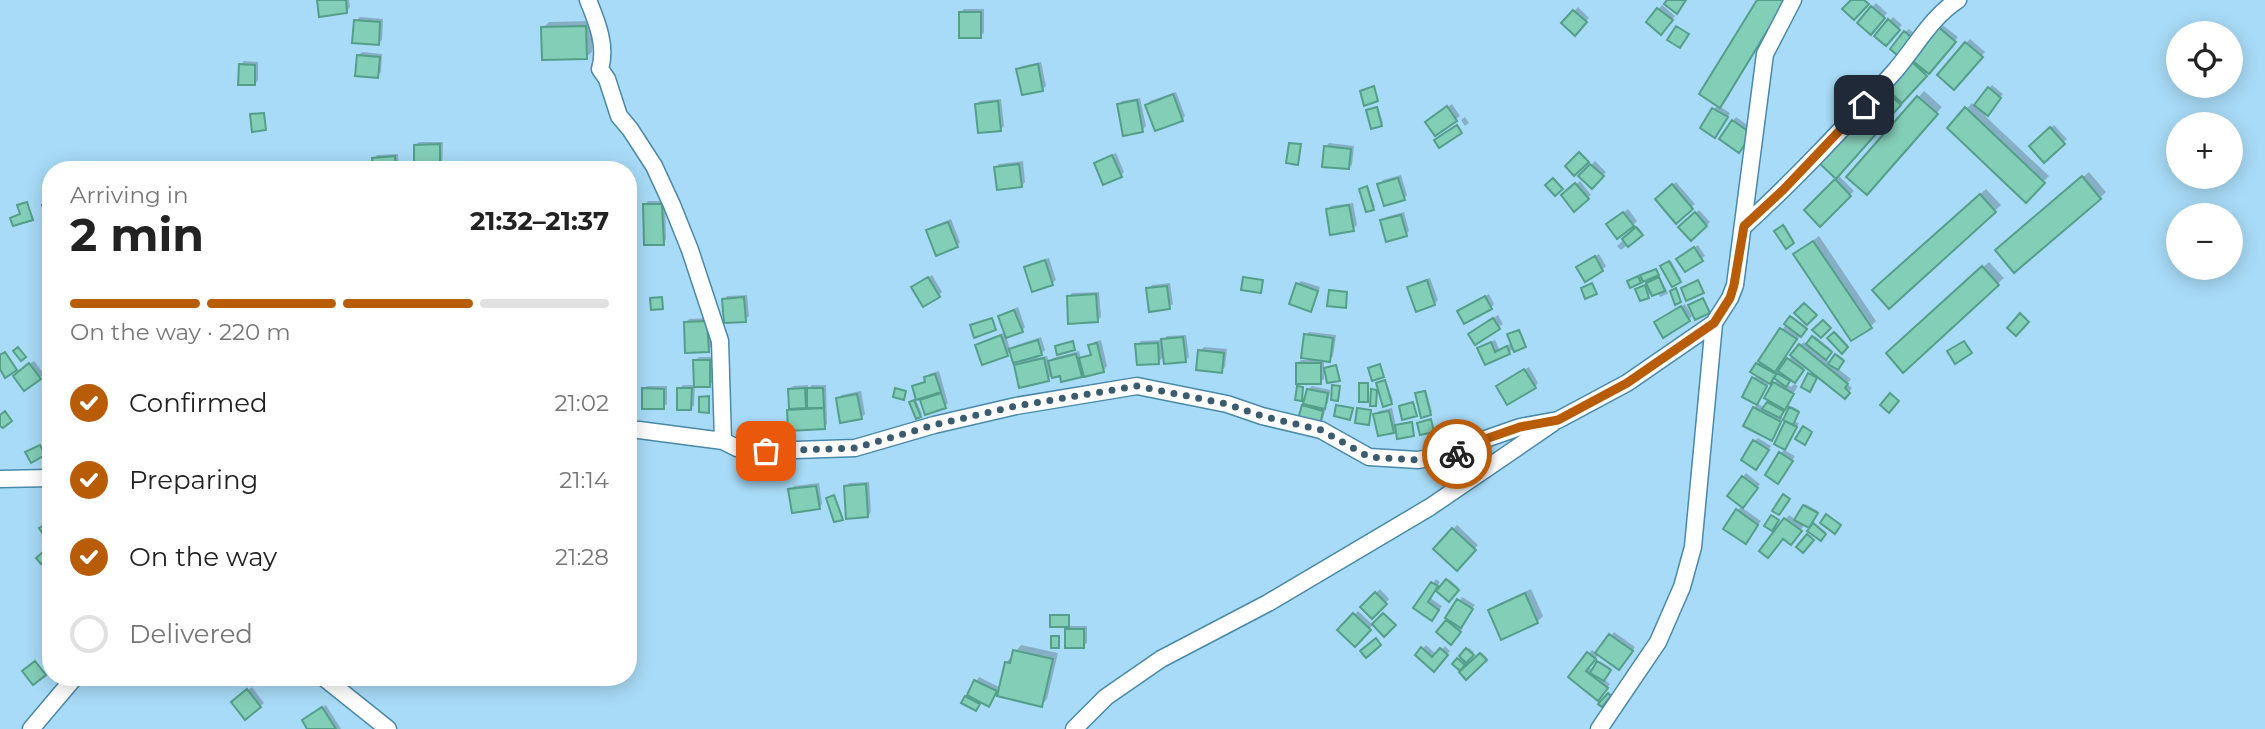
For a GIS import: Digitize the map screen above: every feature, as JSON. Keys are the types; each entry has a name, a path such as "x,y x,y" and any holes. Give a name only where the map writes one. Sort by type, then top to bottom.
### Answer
{"street":[{"path":"588,0 603,44 604,57 600,69 607,79 619,116 654,166 672,205 720,341 723,441"},
{"path":"1074,729 1106,697 1161,659 1268,603 1430,506 1558,420 1627,383 1714,323 1730,298 1734,285 1765,54 1793,0"},
{"path":"1744,226 1792,181 1897,68 1944,9 1958,0"},
{"path":"1599,729 1658,642 1682,587 1693,547 1714,323"},
{"path":"637,430 723,441 737,448 766,451 855,448 1002,409 1137,386 1227,404 1262,416 1321,430 1369,457 1418,460 1458,453 1474,443 1520,427 1558,420"},
{"path":"0,479 42,478"},
{"path":"31,729 67,686"},
{"path":"334,686 388,729"}],"building":[{"path":"317,0 346,0 347,13 319,17"},
{"path":"1667,0 1686,0 1677,14 1664,4"},
{"path":"1757,0 1786,0 1720,108 1699,94"},
{"path":"1851,0 1864,0 1869,4 1854,20 1842,9"},
{"path":"1871,6 1885,18 1871,35 1857,23"},
{"path":"1657,8 1673,20 1661,35 1646,22"},
{"path":"1573,10 1587,22 1575,36 1561,23"},
{"path":"959,12 981,12 981,38 959,38"},
{"path":"1888,19 1900,30 1886,46 1874,36"},
{"path":"354,20 380,22 379,45 352,43"},
{"path":"1936,25 1956,42 1929,74 1909,58"},
{"path":"586,26 587,59 542,60 541,27"},
{"path":"1676,26 1689,34 1680,48 1667,40"},
{"path":"1904,31 1917,42 1903,60 1890,49"},
{"path":"1965,42 1983,57 1954,90 1937,75"},
{"path":"357,55 380,57 378,78 355,76"},
{"path":"1910,60 1927,76 1902,103 1884,87"},
{"path":"239,64 255,65 255,85 238,85"},
{"path":"1038,64 1043,91 1022,95 1016,69"},
{"path":"1374,86 1378,101 1364,106 1360,91"},
{"path":"1988,87 2001,98 1988,116 1974,105"},
{"path":"1882,88 1901,105 1875,133 1857,116"},
{"path":"1173,94 1183,121 1155,131 1145,105"},
{"path":"1917,96 1938,114 1867,195 1846,177"},
{"path":"1137,100 1143,132 1123,136 1117,104"},
{"path":"998,101 1001,131 978,133 975,104"},
{"path":"1447,106 1457,121 1435,136 1425,122"},
{"path":"1377,107 1382,126 1371,129 1366,110"},
{"path":"1965,107 2045,183 2026,203 1947,128"},
{"path":"1712,108 1728,117 1715,138 1700,128"},
{"path":"264,113 266,130 252,132 250,114"},
{"path":"1855,117 1875,135 1836,179 1817,161"},
{"path":"1732,120 1752,134 1739,153 1719,139"},
{"path":"1457,125 1462,133 1439,148 1434,140"},
{"path":"2050,127 2065,144 2044,163 2029,146"},
{"path":"1289,143 1301,144 1298,165 1286,163"},
{"path":"440,144 440,161 414,161 414,145"},
{"path":"1324,146 1351,149 1349,169 1322,167"},
{"path":"1579,152 1589,162 1574,176 1565,166"},
{"path":"1112,155 1122,177 1103,185 1094,163"},
{"path":"395,156 395,161 372,161 372,158"},
{"path":"1019,164 1022,187 997,190 994,167"},
{"path":"1590,164 1604,176 1592,189 1578,176"},
{"path":"2082,176 2101,199 2014,273 1995,250"},
{"path":"1398,178 1405,200 1384,206 1377,184"},
{"path":"1553,178 1563,189 1555,196 1545,185"},
{"path":"1835,179 1851,196 1820,227 1804,210"},
{"path":"1575,183 1589,199 1574,212 1561,195"},
{"path":"1672,184 1693,209 1676,224 1655,199"},
{"path":"1367,186 1374,210 1366,212 1359,189"},
{"path":"1980,194 1996,212 1889,309 1872,290"},
{"path":"27,202 33,220 13,226 10,218 20,214 17,205"},
{"path":"643,204 662,204 664,245 644,245"},
{"path":"1349,205 1354,231 1330,235 1326,209"},
{"path":"1623,212 1634,226 1617,239 1606,224"},
{"path":"1695,212 1707,226 1691,241 1678,227"},
{"path":"1401,215 1407,236 1386,242 1380,220"},
{"path":"948,222 958,247 936,256 926,230"},
{"path":"1783,225 1794,243 1786,249 1774,231"},
{"path":"1636,227 1643,235 1628,247 1622,239"},
{"path":"1813,241 1872,328 1851,341 1793,254"},
{"path":"1694,247 1703,261 1685,272 1676,259"},
{"path":"1595,256 1603,271 1585,282 1576,267"},
{"path":"1045,260 1053,285 1032,292 1024,267"},
{"path":"1669,261 1681,282 1672,287 1660,266"},
{"path":"1982,266 1999,285 1903,373 1886,353"},
{"path":"1656,269 1659,275 1643,282 1640,275"},
{"path":"1638,276 1641,283 1630,288 1627,281"},
{"path":"928,277 940,297 923,307 911,287"},
{"path":"1243,277 1263,280 1261,293 1241,290"},
{"path":"1659,277 1665,291 1652,296 1646,283"},
{"path":"1427,280 1435,305 1416,312 1407,287"},
{"path":"1698,280 1704,293 1686,301 1681,288"},
{"path":"1296,283 1318,291 1311,312 1289,304"},
{"path":"1592,283 1597,294 1585,299 1581,288"},
{"path":"1645,285 1649,298 1640,301 1635,289"},
{"path":"1167,286 1170,309 1149,312 1146,288"},
{"path":"1676,288 1681,302 1675,305 1670,291"},
{"path":"1329,290 1347,292 1346,308 1327,306"},
{"path":"1096,294 1098,322 1068,324 1067,296"},
{"path":"1485,296 1492,309 1464,324 1457,311"},
{"path":"662,297 663,309 651,310 650,298"},
{"path":"744,297 746,322 724,323 722,299"},
{"path":"1703,298 1710,313 1695,320 1688,305"},
{"path":"1804,303 1817,315 1807,325 1794,313"},
{"path":"1681,306 1690,321 1663,338 1654,322"},
{"path":"1014,310 1023,332 1006,338 998,316"},
{"path":"2020,313 2029,322 2016,336 2007,328"},
{"path":"1790,316 1807,329 1801,337 1784,324"},
{"path":"992,318 996,330 974,338 970,325"},
{"path":"1493,318 1500,329 1475,345 1468,334"},
{"path":"1823,320 1831,328 1821,338 1812,330"},
{"path":"707,321 709,352 685,353 684,322"},
{"path":"1780,328 1797,339 1775,372 1758,361"},
{"path":"1519,330 1526,347 1514,352 1507,334"},
{"path":"1834,332 1848,347 1842,354 1827,338"},
{"path":"1304,334 1333,338 1330,362 1301,358"},
{"path":"1001,335 1008,356 982,365 975,345"},
{"path":"1812,336 1832,352 1826,360 1806,344"},
{"path":"1183,337 1186,362 1164,364 1161,339"},
{"path":"1038,340 1042,355 1013,363 1009,349"},
{"path":"1073,341 1075,350 1057,355 1055,346"},
{"path":"1964,341 1972,353 1955,364 1947,351"},
{"path":"1491,342 1495,352 1507,346 1510,354 1485,365 1477,348"},
{"path":"1097,343 1104,372 1084,377 1079,358 1091,355 1088,345"},
{"path":"1158,343 1159,364 1137,365 1135,344"},
{"path":"1799,344 1848,384 1845,388 1850,393 1845,399 1790,355"},
{"path":"18,347 26,357 21,361 13,351"},
{"path":"1198,350 1224,353 1222,373 1196,370"},
{"path":"5,352 17,370 5,378 0,369 0,355"},
{"path":"1076,354 1082,377 1061,382 1060,376 1052,378 1048,361"},
{"path":"1835,354 1844,361 1838,370 1828,364"},
{"path":"1044,358 1049,381 1019,388 1014,365"},
{"path":"1787,358 1804,370 1795,383 1778,371"},
{"path":"693,360 710,360 710,387 694,387"},
{"path":"29,363 41,379 24,391 13,376"},
{"path":"1296,363 1321,363 1321,384 1296,384"},
{"path":"1756,363 1776,374 1770,384 1750,372"},
{"path":"1380,364 1384,377 1372,381 1368,368"},
{"path":"1336,365 1340,381 1327,383 1324,368"},
{"path":"1524,369 1536,388 1507,405 1496,386"},
{"path":"1777,373 1790,381 1786,387 1774,378"},
{"path":"1808,373 1817,378 1810,392 1801,387"},
{"path":"935,374 941,392 916,400 912,386 925,382 924,377"},
{"path":"1752,377 1767,386 1757,405 1742,397"},
{"path":"1385,380 1392,404 1383,407 1376,383"},
{"path":"1773,382 1794,394 1785,410 1764,398"},
{"path":"1359,383 1368,383 1368,402 1359,402"},
{"path":"1332,385 1340,386 1338,401 1331,400"},
{"path":"1297,386 1303,387 1302,401 1295,400"},
{"path":"642,388 664,389 664,409 642,409"},
{"path":"677,388 692,388 691,410 677,410"},
{"path":"805,388 806,408 789,409 788,389"},
{"path":"807,388 823,388 824,408 807,408"},
{"path":"895,388 906,391 904,400 893,397"},
{"path":"1307,389 1328,393 1325,409 1303,404"},
{"path":"1371,389 1377,390 1376,406 1370,406"},
{"path":"1425,391 1431,415 1421,418 1415,393"},
{"path":"941,393 946,408 925,415 920,400"},
{"path":"1890,393 1899,401 1889,413 1880,405"},
{"path":"857,394 862,419 840,423 836,398"},
{"path":"709,396 709,413 699,412 699,397"},
{"path":"914,400 921,417 916,419 909,402"},
{"path":"1413,402 1417,416 1402,420 1399,406"},
{"path":"1767,402 1784,411 1780,418 1762,409"},
{"path":"1302,405 1323,411 1320,425 1298,419"},
{"path":"1336,405 1353,408 1350,420 1334,416"},
{"path":"1753,407 1781,422 1772,441 1743,426"},
{"path":"1789,407 1799,412 1793,425 1783,420"},
{"path":"824,408 825,429 788,431 787,410"},
{"path":"1357,408 1371,410 1369,425 1355,423"},
{"path":"5,411 12,421 3,428 0,426 0,415"},
{"path":"1389,411 1394,433 1378,436 1373,414"},
{"path":"1431,419 1434,432 1420,435 1417,423"},
{"path":"1785,421 1797,427 1785,450 1774,444"},
{"path":"1412,422 1414,436 1397,439 1395,425"},
{"path":"1803,426 1812,432 1805,445 1795,439"},
{"path":"1753,440 1769,450 1756,470 1741,460"},
{"path":"40,445 42,457 31,463 25,452"},
{"path":"1779,452 1793,461 1778,484 1765,475"},
{"path":"1742,476 1758,488 1743,508 1727,496"},
{"path":"866,484 868,517 846,519 844,486"},
{"path":"816,486 820,509 792,513 788,489"},
{"path":"1783,494 1790,499 1779,515 1772,511"},
{"path":"834,495 843,520 834,522 826,498"},
{"path":"1803,505 1818,513 1809,528 1794,520"},
{"path":"1736,509 1758,525 1746,544 1723,529"},
{"path":"1826,514 1841,525 1835,534 1820,523"},
{"path":"1771,515 1779,520 1772,531 1764,526"},
{"path":"1784,518 1802,531 1791,545 1783,539 1768,558 1759,551"},
{"path":"1813,523 1826,534 1821,541 1807,531"},
{"path":"1452,528 1476,550 1457,571 1433,549"},
{"path":"1807,534 1814,540 1803,553 1796,547"},
{"path":"42,553 41,564 36,558"},
{"path":"1446,579 1459,590 1449,602 1436,591"},
{"path":"1431,582 1438,586 1428,602 1439,610 1432,621 1413,608"},
{"path":"1375,592 1387,604 1372,619 1360,607"},
{"path":"1525,593 1538,623 1501,640 1488,610"},
{"path":"1457,599 1473,609 1461,628 1445,618"},
{"path":"1353,613 1371,630 1355,647 1337,630"},
{"path":"1383,613 1396,625 1384,637 1372,624"},
{"path":"1050,615 1069,615 1069,627 1050,627"},
{"path":"1446,620 1461,632 1451,645 1436,632"},
{"path":"1065,629 1084,629 1084,648 1065,648"},
{"path":"1609,634 1633,651 1619,670 1595,653"},
{"path":"1051,636 1059,636 1059,648 1051,648"},
{"path":"1376,638 1381,645 1366,658 1360,651"},
{"path":"1421,647 1432,657 1440,648 1448,655 1434,672 1415,655"},
{"path":"1466,648 1474,655 1466,663 1459,656"},
{"path":"1013,650 1053,659 1042,707 997,696 1005,662 1010,663"},
{"path":"1587,652 1596,659 1586,671 1608,688 1598,701 1568,677"},
{"path":"1480,653 1487,660 1466,680 1459,672"},
{"path":"1457,658 1465,665 1460,671 1452,664"},
{"path":"35,661 42,670 42,678 33,685 22,671"},
{"path":"1597,661 1611,670 1604,681 1590,673"},
{"path":"974,680 997,691 989,707 967,695"},
{"path":"247,689 261,707 245,720 231,702"},
{"path":"1608,693 1611,696 1602,707 1598,704"},
{"path":"965,696 980,704 976,711 961,703"},
{"path":"322,707 336,729 307,729 302,720"}],"way so far":[{"path":"766,451 855,448 934,425 1016,406 1137,386 1227,404 1262,416 1321,430 1369,457 1418,460 1457,454"}],"route":[{"path":"1457,454 1474,443 1520,427 1558,420 1627,383 1714,323 1730,298 1744,226 1783,190 1864,105"}]}
